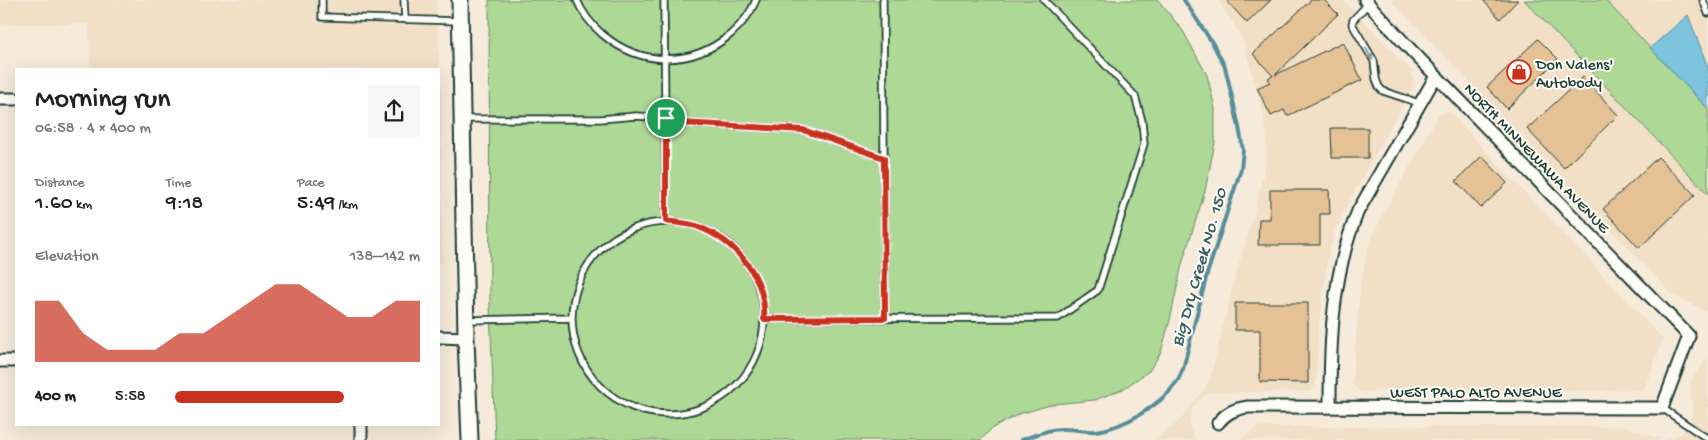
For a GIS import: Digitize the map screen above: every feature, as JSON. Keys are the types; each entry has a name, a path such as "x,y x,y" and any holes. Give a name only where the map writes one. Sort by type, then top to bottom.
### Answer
{"main road":[{"path":"460,0 466,338 470,440"}],"street":[{"name":"NORTH MINNEWAWA AVENUE","path":"1366,2 1689,336 1662,408"},
{"path":"1330,407 1330,346 1342,255 1358,210 1436,76"},
{"path":"0,99 15,99"},
{"path":"440,337 466,338"},
{"path":"0,362 15,362"},
{"name":"WEST PALO ALTO AVENUE","path":"1218,423 1223,417 1237,408 1662,408"},
{"path":"361,426 361,440"}],"lane":[{"path":"322,0 322,18 460,21"},
{"path":"404,0 405,19"},
{"path":"577,0 593,26 614,44 638,55 665,59 693,56 718,44 740,26 756,0"},
{"path":"664,0 666,221"},
{"path":"883,0 885,318"},
{"path":"764,319 1058,318 1098,290 1144,144 1142,121 1135,96 1044,0"},
{"path":"1704,0 1708,12"},
{"path":"1366,2 1352,24 1374,61 1379,87 1383,91 1419,103"},
{"path":"463,119 600,119 636,116 666,118 681,123 803,130 884,158"},
{"path":"666,221 695,225 721,238 743,257 758,282 764,310 762,339 751,366 733,389 709,405 681,414 652,413 627,405 605,392 587,372 576,349 571,318 573,298 582,274 596,252 616,236 640,225 666,221"},
{"path":"466,320 571,318"},
{"path":"1662,408 1708,439"}],"shaded area":[{"path":"0,0 436,0 440,68 90,68 89,24 0,24"},
{"path":"1218,0 1343,0 1412,72 1414,84 1346,207 1335,231 1328,257 1318,333 1316,384 1310,391 1210,393 1199,399 1190,415 1190,427 1196,440 1154,440 1183,417 1205,388 1212,372 1266,163 1267,142 1264,116 1242,37"},
{"path":"1391,0 1524,0 1708,194 1708,312 1673,295"},
{"path":"1605,0 1708,0 1708,67 1688,16 1650,48"},
{"path":"440,70 441,88 442,263 440,263"},
{"path":"1449,112 1663,339 1644,390 1359,391 1352,384 1360,288 1368,247 1383,214 1439,114"},
{"path":"1708,357 1708,440 1665,440 1681,434 1692,416 1691,381"},
{"path":"1258,427 1625,427 1664,440 1239,440"}],"green space":[{"path":"489,0 1158,0 1183,31 1207,75 1215,108 1215,142 1205,191 1182,264 1161,352 1149,371 1123,389 1095,400 1054,404 1019,414 991,429 981,440 495,440 490,307"},
{"path":"1524,0 1605,0 1708,109 1708,194"}],"water":[{"path":"1688,15 1708,67 1708,109 1650,48"}],"building":[{"path":"1226,0 1271,0 1247,23"},
{"path":"1311,0 1324,0 1338,14 1275,75 1343,42 1362,80 1287,116 1284,110 1271,116 1257,88 1270,82 1268,78 1273,76 1253,54"},
{"path":"1483,0 1518,0 1500,19"},
{"path":"1538,39 1558,59 1507,109 1487,87"},
{"path":"1583,77 1618,115 1564,168 1527,129"},
{"path":"1331,128 1368,128 1368,158 1332,158"},
{"path":"1482,156 1507,183 1481,208 1456,181"},
{"path":"1658,157 1695,195 1639,248 1603,209"},
{"path":"1270,190 1329,190 1330,214 1320,214 1320,245 1258,245 1259,219 1270,219"},
{"path":"1235,303 1308,303 1308,383 1260,382 1260,330 1235,330"}],"waterway":[{"name":"Big Dry Creek No. 150","path":"1021,440 1054,430 1096,431 1118,425 1140,414 1161,399 1176,383 1183,369 1207,274 1241,169 1243,150 1225,67 1213,44 1184,0"}],"place":[{"name":"Don Valens' Autobody","path":"1519,72"}],"route":[{"path":"666,118 681,123 803,130 884,158 885,318 764,319 758,282 743,257 721,238 695,225 666,221 666,118"}]}
